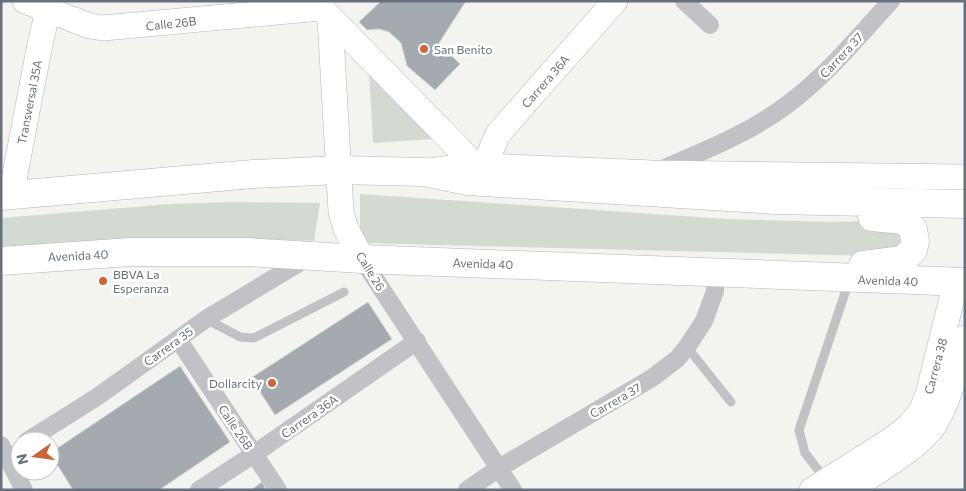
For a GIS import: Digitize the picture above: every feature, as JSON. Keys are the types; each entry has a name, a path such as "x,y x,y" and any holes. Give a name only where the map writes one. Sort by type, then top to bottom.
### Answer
{"highway":[{"path":"6,196 253,174 339,170 424,172 468,181 775,200 965,204"},
{"path":"775,200 807,217 890,218 904,220 913,230 915,241 913,250 903,260 832,268 806,277"},
{"name":"Avenida 40","path":"1,261 130,252 246,252 362,259 850,279 962,276"}],"street":[{"name":"Calle 26B","path":"24,1 50,6 90,26 116,28 323,7"},
{"name":"Carrera 36A","path":"480,166 498,134 615,1"},
{"path":"684,1 710,25"},
{"name":"Carrera 37","path":"653,173 745,131 788,105 826,72 891,1"},
{"name":"Transversal 35A","path":"6,196 50,6"},
{"path":"323,7 480,166"},
{"name":"Calle 26","path":"323,7 339,170 341,212 346,229 362,259 513,490"},
{"path":"424,172 480,166 653,173 965,177"},
{"name":"Carrera 35","path":"43,431 97,397 206,319 312,255"},
{"name":"Carrera 37","path":"467,490 499,468 652,378 677,359 700,328 710,306 714,291 715,272"},
{"name":"Carrera 38","path":"818,485 894,438 909,426 922,410 962,276"},
{"name":"Carrera 38","path":"818,485 854,489 922,438 935,424 947,401 965,338"},
{"name":"Calle 26B","path":"178,339 278,490"},
{"name":"Carrera 36A","path":"199,490 417,341"},
{"path":"9,448 24,490"}],"lane":[{"path":"818,485 805,453 799,430 850,279"},
{"path":"206,319 240,337 254,338 344,292"},
{"path":"687,347 731,402"}],"shaded area":[{"path":"369,73 435,139 373,143"},
{"path":"360,194 726,219 829,222 865,221 900,227 909,246 876,256 360,243"},
{"path":"231,202 320,203 314,241 233,238 1,251 1,218 170,204"}],"building":[{"name":"San Benito","path":"381,1 466,1 439,43 460,64 435,90 407,66 401,43 389,32 379,29 367,30 359,22"},
{"path":"368,302 392,339 275,415 251,378"},
{"path":"180,366 230,442 159,490 73,490 60,469 60,446"},
{"path":"262,482 266,490 251,490"}],"place":[{"name":"San Benito","path":"424,49"},
{"name":"BBVA La Esperanza","path":"103,281"},
{"name":"Dollarcity","path":"272,383"}]}
